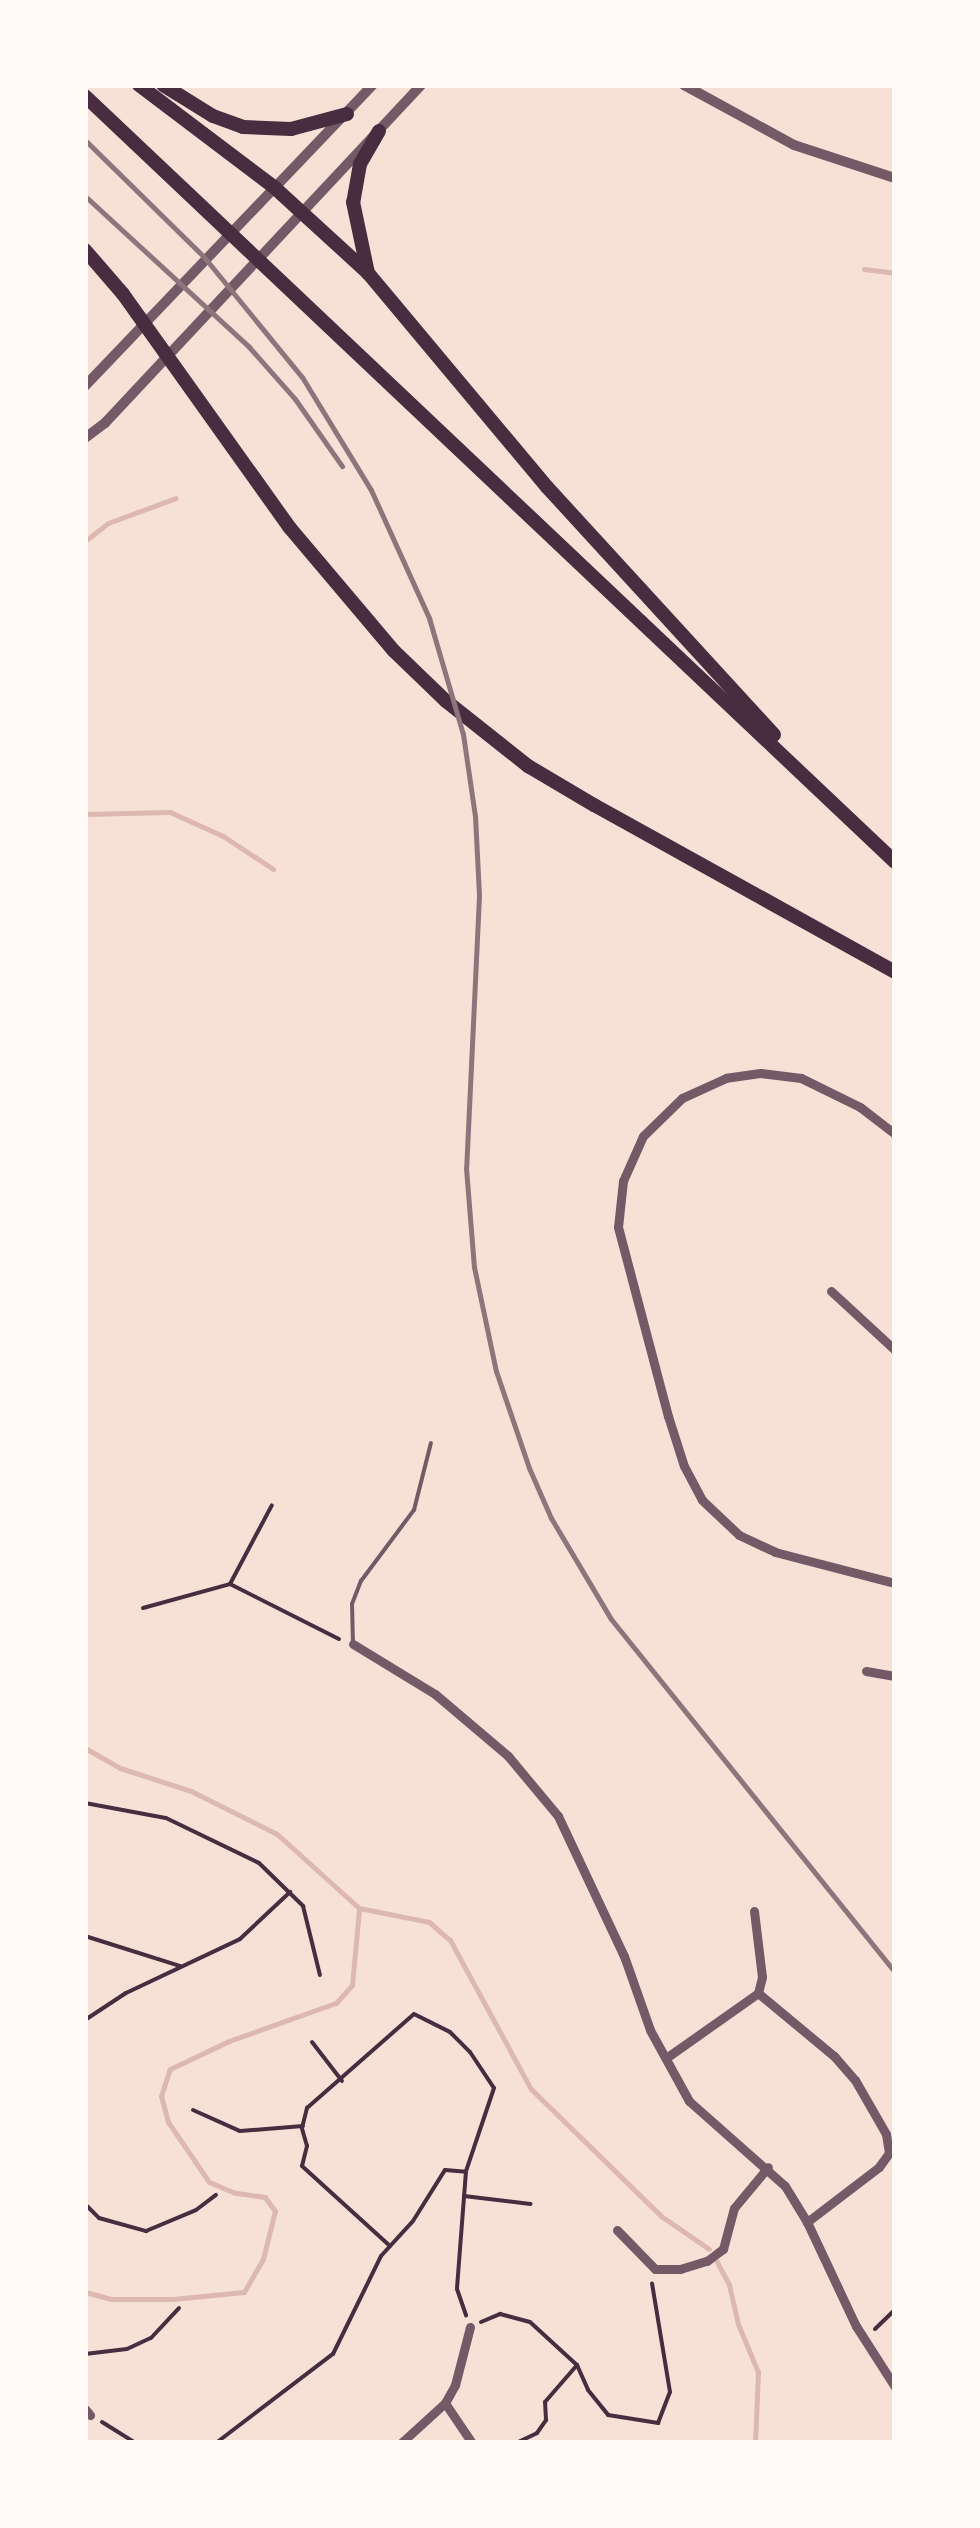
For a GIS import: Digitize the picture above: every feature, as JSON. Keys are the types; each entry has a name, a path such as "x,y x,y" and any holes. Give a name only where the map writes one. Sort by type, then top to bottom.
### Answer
{"highway":[{"path":"139,85 275,188 368,273 547,487 856,824"},
{"path":"163,85 213,116 243,127 291,129 347,114"},
{"path":"85,96 895,862"},
{"path":"368,273 353,202 360,164 379,131"},
{"path":"85,250 124,294 290,528 394,651 482,730 594,805 895,972"}],"street":[{"path":"85,386 374,85"},
{"path":"85,438 105,423 421,85"},
{"path":"684,85 794,145 895,178"},
{"path":"697,85 712,102"},
{"path":"895,1134 860,1107 801,1078 760,1073 726,1078 682,1098 643,1136 623,1180 618,1226 668,1416 684,1466 702,1500 739,1535 775,1552 895,1583"},
{"path":"831,1291 895,1350"},
{"path":"353,1644 436,1694 508,1756 558,1816 666,2058 703,2117 768,2166 807,2222 864,2339 895,2387"},
{"path":"866,1671 895,1676"},
{"path":"666,2058 758,1993 762,1976 754,1911"},
{"path":"758,1993 844,2068 872,2106 889,2146 879,2167 807,2222"},
{"path":"617,2230 648,2263 662,2271 680,2270 718,2255 734,2208 768,2166"},
{"path":"400,2443 445,2403 455,2385 470,2327"},
{"path":"445,2403 472,2443"}],"lane":[{"path":"353,1644 352,1604 356,1593 414,1510 431,1443"}],"path":[{"path":"230,1584 272,1505"},
{"path":"143,1608 230,1584 276,1611 353,1644"},
{"path":"85,1803 166,1818 247,1856 302,1906 320,1976"},
{"path":"85,2020 180,1966 240,1939 290,1892"},
{"path":"85,1936 180,1966"},
{"path":"390,2246 302,2166 308,2146 303,2126 307,2108 414,2014 450,2032 494,2088 466,2172 457,2289 470,2327 500,2314 530,2322 578,2365 588,2390 608,2414 658,2424 670,2392 648,2263"},
{"path":"312,2042 342,2081"},
{"path":"192,2110 240,2131 303,2126"},
{"path":"220,2442 333,2354 360,2294 445,2170 466,2172"},
{"path":"85,2204 99,2218 146,2231 196,2210 216,2195"},
{"path":"464,2196 531,2204"},
{"path":"85,2354 127,2349 150,2338 178,2308"},
{"path":"864,2339 895,2310"},
{"path":"516,2443 537,2433 546,2420 546,2402 578,2365"},
{"path":"87,2412 135,2443"}],"waterway":[{"path":"864,269 895,273"},
{"path":"85,541 108,523 176,498"},
{"path":"85,814 170,812 223,836 273,869"},
{"path":"85,1748 120,1768 191,1791 277,1834 359,1908 429,1922 450,1940 531,2089 661,2216 709,2249"},
{"path":"85,2292 111,2299 173,2299 244,2292 263,2259 275,2211 265,2197 235,2193 209,2182 168,2122 161,2096 170,2069 229,2041 336,2003 352,1985 359,1909"},
{"path":"717,2262 729,2285 738,2324 758,2372 755,2443"}],"railway":[{"path":"85,140 204,257 302,377 371,490 429,618 463,734 475,816 479,896 466,1168 474,1267 496,1371 529,1468 551,1518 611,1619 895,1972"},
{"path":"85,196 249,347 295,399 342,466"}]}
